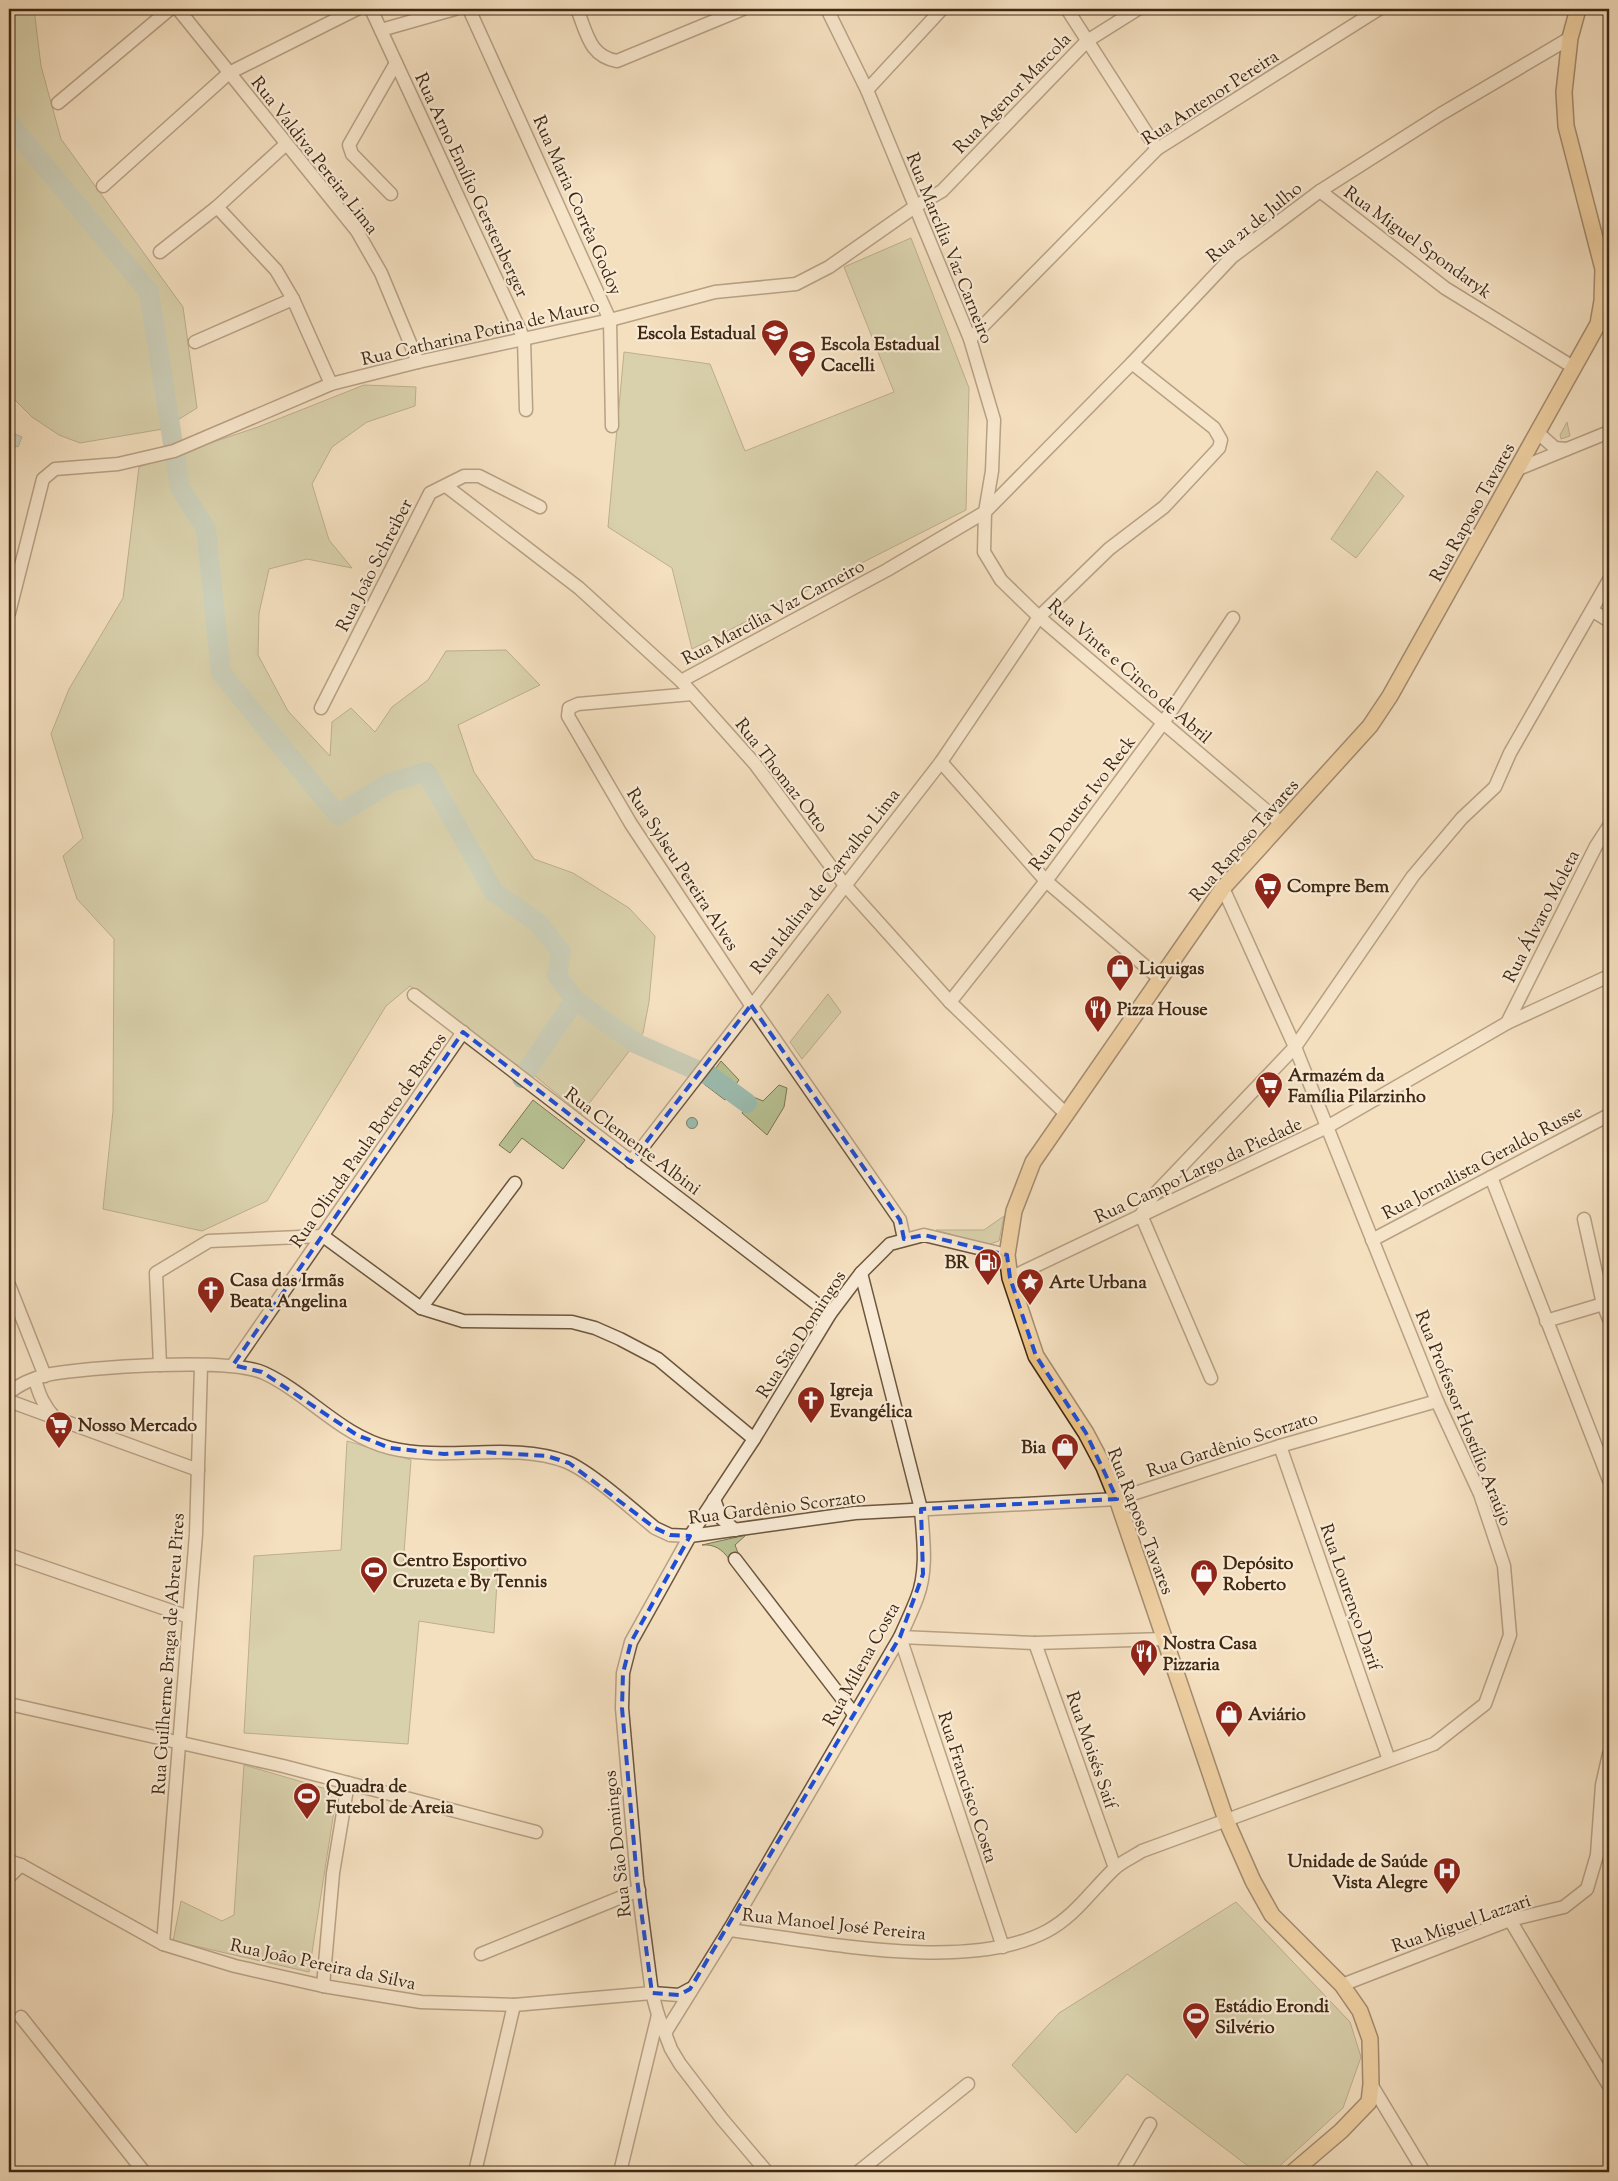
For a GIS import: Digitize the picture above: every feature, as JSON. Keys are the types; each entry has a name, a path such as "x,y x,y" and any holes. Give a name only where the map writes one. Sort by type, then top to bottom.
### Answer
{"main road":[{"name":"Rua Raposo Tavares","path":"1294,2172 1341,2131 1369,2102 1371,2084 1370,2039 1360,2011 1342,1985 1272,1915 1253,1881 1226,1820 1117,1499 1104,1467 1086,1433 1036,1356 1010,1278 1007,1255 1014,1211 1020,1191 1033,1162 1065,1113 1223,888 1370,726 1390,696 1598,324 1602,301 1603,269 1566,126 1564,92 1570,38 1578,9"}],"street":[{"path":"58,103 170,9"},
{"name":"Rua Valdiva Pereira Lima","path":"178,9 285,145 357,231 381,273 418,362"},
{"path":"103,186 229,73 357,9"},
{"name":"Rua Arno Emílio Gerstenberger","path":"371,9 524,339 526,410"},
{"path":"381,30 455,9"},
{"name":"Rua Maria Corrêa Godoy","path":"469,9 610,320 612,426"},
{"path":"577,9 594,50 605,58 617,61 742,9"},
{"name":"Rua Marcília Vaz Carneiro","path":"827,9 867,90 970,339 994,420 992,472 984,528"},
{"path":"867,90 942,9"},
{"path":"1067,9 1157,149"},
{"name":"Rua Agenor Marcola","path":"916,206 942,191 1087,42 1138,9"},
{"name":"Rua Antenor Pereira","path":"970,339 1157,149 1379,9"},
{"name":"Rua 21 de Julho","path":"985,512 1132,363 1232,257 1320,191 1441,114 1570,38"},
{"path":"391,194 352,154 349,145 396,63"},
{"path":"160,252 217,207 285,145"},
{"name":"Rua Miguel Spondaryk","path":"1320,191 1445,288 1573,367"},
{"name":"Rua Catharina Potina de Mauro","path":"9,613 42,478 55,469 118,464 174,451 331,384 418,362 610,320 715,292 796,284 829,268 916,206"},
{"path":"217,207 276,270 293,299 331,384"},
{"path":"195,342 293,299"},
{"name":"Rua Idalina de Carvalho Lima","path":"631,1162 844,884 941,762 1039,617 1109,549 1164,507 1219,448 1221,440 1214,428 1132,363"},
{"path":"1537,432 1555,448 1567,449"},
{"path":"1518,469 1609,432"},
{"name":"Rua João Schreiber","path":"321,708 430,493 464,476 479,476 540,507"},
{"name":"Rua Thomaz Otto","path":"446,486 578,588 681,681 755,764 844,884 950,1002 1065,1113"},
{"name":"Rua Marcília Vaz Carneiro","path":"681,681 887,570 985,512"},
{"name":"Rua Vinte e Cinco de Abril","path":"984,528 984,552 1001,580 1039,617 1282,824"},
{"path":"1211,1378 1142,1215 1152,1197 1294,1047 1413,876 1462,818 1495,787 1510,753 1593,611 1609,580"},
{"path":"1593,611 1609,621"},
{"name":"Rua Doutor Ivo Reck","path":"950,1002 1046,881 1163,724 1233,618"},
{"name":"Rua Sylseu Pereira Alves","path":"692,694 569,708 568,716 631,824 751,1005 900,1220 904,1239"},
{"path":"941,762 1046,881 1159,978"},
{"name":"Rua Álvaro Moleta","path":"1507,1023 1596,846 1609,826"},
{"name":"Rua Professor Hostílio Araújo","path":"1223,888 1294,1047 1437,1401 1480,1494 1504,1566 1510,1635 1485,1704 1434,1744 1226,1820"},
{"name":"Rua Campo Largo da Piedade","path":"1010,1278 1327,1128 1507,1023 1609,976"},
{"name":"Rua Clemente Albini","path":"414,995 830,1314"},
{"name":"Rua Olinda Paula Botto de Barros","path":"233,1365 463,1032"},
{"name":"Rua Jornalista Geraldo Russe","path":"1372,1240 1609,1115"},
{"path":"1492,1177 1609,1480"},
{"path":"421,1308 515,1183"},
{"path":"1584,1220 1603,1304 1609,1319"},
{"name":"Rua São Domingos","path":"767,2172 697,2088 671,2048 658,2015 652,1993 639,1890 622,1708 623,1673 631,1642 690,1536 754,1439 830,1314 860,1274 890,1244 924,1235 1007,1255"},
{"path":"160,1366 156,1273 209,1241 323,1236 421,1308 463,1320 572,1322 595,1328 658,1359 754,1439"},
{"name":"Rua Milena Costa","path":"665,2033 690,1989 729,1930 900,1637 918,1596 923,1574 924,1547 921,1509 860,1274"},
{"path":"9,1286 40,1377 42,1401 57,1420"},
{"path":"1546,1320 1603,1304"},
{"name":"Rua Gardênio Scorzato","path":"9,1393 40,1377 160,1366 233,1365 269,1376 357,1436 390,1448 444,1454 482,1452 547,1456 569,1463 655,1528 670,1535 690,1536 855,1513 1117,1499 1280,1446 1437,1401"},
{"name":"Rua Guilherme Braga de Abreu Pires","path":"163,1944 196,1534 200,1366"},
{"path":"9,1401 198,1470"},
{"name":"Rua Lourenço Darif","path":"1280,1446 1389,1760"},
{"path":"714,1499 721,1518 735,1530"},
{"path":"9,1555 189,1617"},
{"path":"735,1558 854,1714"},
{"path":"900,1637 1035,1643 1165,1639"},
{"name":"Rua Francisco Costa","path":"900,1637 1003,1948"},
{"name":"Rua Moisés Saif","path":"1035,1643 1115,1868"},
{"path":"9,1704 348,1783 536,1832"},
{"name":"Rua Miguel Lazzari","path":"1342,1985 1510,1920 1564,1907 1587,1889 1597,1855 1602,1785 1609,1754"},
{"path":"323,1986 332,1874 348,1783"},
{"name":"Rua Manoel José Pereira","path":"729,1930 907,1953 984,1951 1003,1948 1046,1932 1063,1921 1115,1868 1142,1851 1226,1820"},
{"path":"9,1877 15,1863"},
{"name":"Rua João Pereira da Silva","path":"15,1863 163,1944 235,1966 323,1986 421,2002 514,2005 652,1993 679,1995 690,1989"},
{"path":"480,1954 639,1890"},
{"path":"1510,1920 1609,2086"},
{"path":"475,2172 514,2005"},
{"path":"620,2172 658,2015"},
{"path":"22,2017 144,2172"},
{"path":"647,2056 671,2048"},
{"path":"858,2172 968,2084"},
{"path":"1371,2084 1424,2172"},
{"path":"1122,2172 1150,2124"}],"highlighted area":[{"path":"751,1005 900,1220 904,1239 924,1235 1007,1255 1010,1278 1036,1356 1086,1433 1117,1499 921,1509 923,1574 900,1637 690,1989 679,1995 652,1993 637,1879 622,1708 623,1673 631,1642 690,1536 670,1535 655,1528 569,1463 547,1456 482,1452 444,1454 390,1448 357,1435 262,1372 233,1365 463,1032 631,1162"}],"green space":[{"path":"9,9 34,9 41,66 61,139 183,307 197,408 163,429 80,443 59,435 32,417 9,394"},
{"path":"911,238 969,388 966,510 692,649 672,568 608,527 624,352 710,364 745,451 894,392 844,267"},
{"path":"364,385 416,387 415,406 367,422 332,447 312,484 329,540 352,568 307,559 269,569 259,613 258,655 288,711 330,756 332,722 351,708 375,732 392,707 428,680 446,651 506,650 540,685 458,725 474,772 534,859 573,873 629,908 655,936 649,1002 643,1033 581,1114 534,1075 491,1049 410,986 386,1006 267,1201 202,1231 103,1209 113,1111 114,939 77,899 63,856 83,838 51,734 69,689 123,598 139,467 258,427"},
{"path":"1567,422 1570,436 1561,439 1560,435"},
{"path":"1377,471 1404,496 1356,558 1331,539"},
{"path":"828,994 841,1012 802,1059 790,1042"},
{"path":"721,1061 739,1080 725,1100 704,1084"},
{"path":"779,1085 787,1088 784,1107 767,1135 742,1113 751,1096 763,1101"},
{"path":"533,1100 585,1140 563,1169 522,1138 510,1153 499,1145"},
{"path":"1004,1216 999,1241 987,1245 936,1230 984,1230"},
{"name":"Centro Esportivo Cruzeta e By Tennis","path":"347,1441 411,1460 403,1566 498,1564 494,1633 419,1621 408,1744 244,1733 254,1556 341,1550"},
{"path":"746,1535 735,1545 738,1553 729,1559 724,1552 717,1548 710,1545 702,1545"},
{"path":"244,1765 337,1792 309,1972 173,1941 181,1901 222,1921 234,1915"},
{"name":"Estádio Erondi Silvério","path":"1236,1902 1350,2022 1361,2057 1343,2108 1273,2172 1256,2172 1127,2074 1076,2133 1012,2065 1059,2013"}],"water":[{"path":"15,434 22,437 18,447 9,444 9,437"},
{"path":"692,1117 698,1123 692,1129 686,1123"}],"waterway":[{"path":"9,123 149,292 180,488 206,529 221,673 338,815 389,783 426,772 494,892 538,923 561,952 557,975 575,1000 635,1043 710,1076 747,1103"},
{"path":"522,1078 575,1000"}],"place":[{"name":"Escola Estadual","path":"775,357"},
{"name":"Escola Estadual Cacelli","path":"802,378"},
{"name":"Compre Bem","path":"1268,910"},
{"name":"Liquigas","path":"1120,992"},
{"name":"Pizza House","path":"1098,1033"},
{"name":"Armazém da Família Pilarzinho","path":"1269,1109"},
{"name":"BR","path":"988,1286"},
{"name":"Arte Urbana","path":"1030,1306"},
{"name":"Casa das Irmãs Beata Angelina","path":"211,1314"},
{"name":"Igreja Evangélica","path":"811,1424"},
{"name":"Nosso Mercado","path":"59,1449"},
{"name":"Bia","path":"1065,1471"},
{"name":"Centro Esportivo Cruzeta e By Tennis","path":"374,1594"},
{"name":"Depósito Roberto","path":"1204,1597"},
{"name":"Nostra Casa Pizzaria","path":"1144,1677"},
{"name":"Aviário","path":"1229,1738"},
{"name":"Quadra de Futebol de Areia","path":"307,1820"},
{"name":"Unidade de Saúde Vista Alegre","path":"1447,1895"},
{"name":"Estádio Erondi Silvério","path":"1196,2040"}]}
